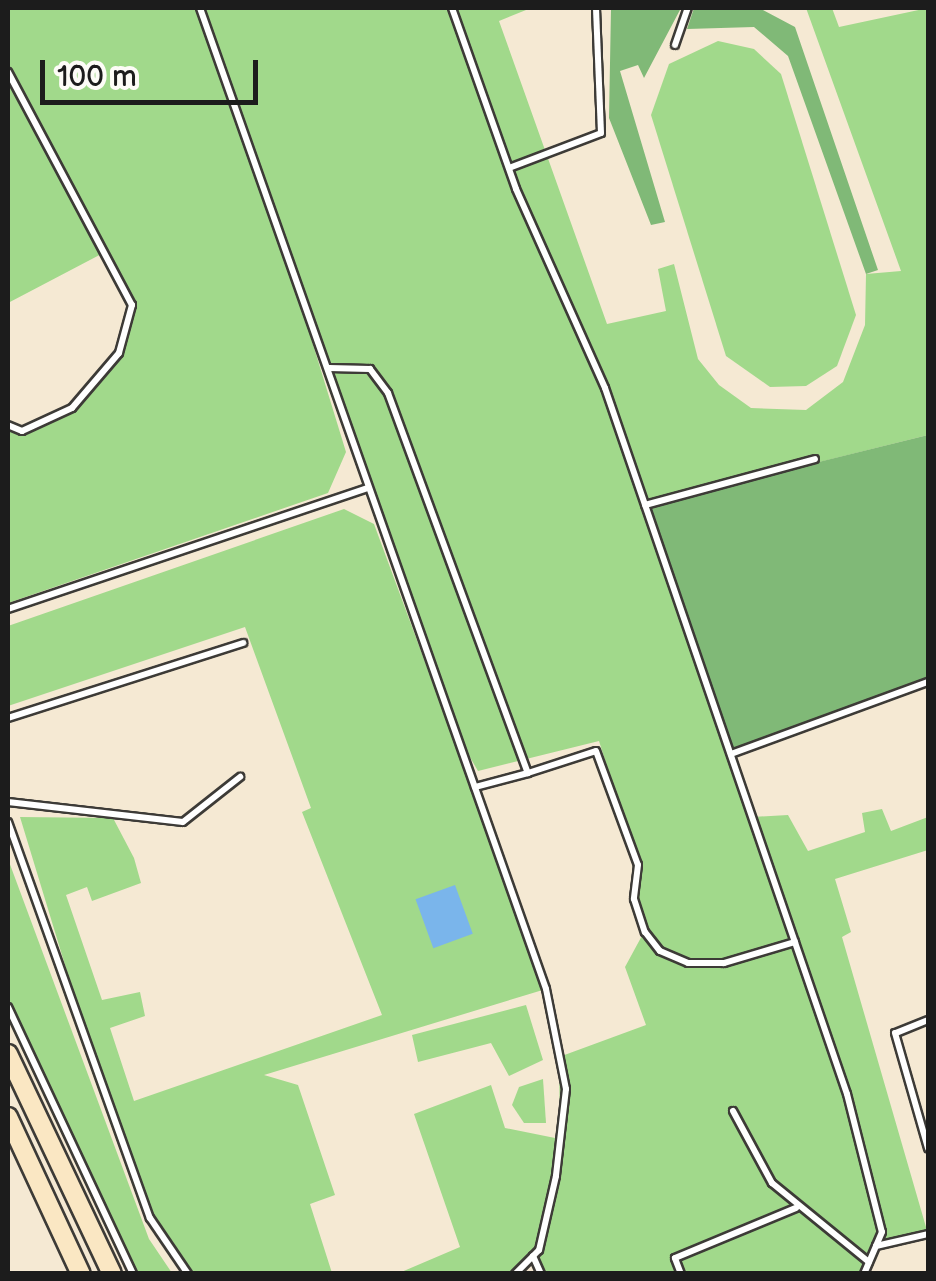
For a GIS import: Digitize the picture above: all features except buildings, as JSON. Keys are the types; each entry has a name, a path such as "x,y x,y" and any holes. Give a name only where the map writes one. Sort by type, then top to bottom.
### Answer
{"main road":[{"path":"8,1054 112,1274"},
{"path":"8,1117 81,1274"}],"lane":[{"path":"200,8 546,989 566,1089 556,1176 533,1256 515,1274"},
{"path":"452,8 509,168 645,505 847,1094 882,1232 864,1274"},
{"path":"509,168 601,134 596,8"},
{"path":"675,45 688,8"},
{"path":"8,72 132,305 118,353 72,408 22,430 8,425"},
{"path":"329,368 370,369 388,393 528,773"},
{"path":"645,505 814,459"},
{"path":"8,609 368,488"},
{"path":"8,718 243,643"},
{"path":"731,754 928,682"},
{"path":"475,787 596,750 638,865 634,899 644,932 660,951 688,963 724,962 796,942"},
{"path":"8,802 183,822 240,777"},
{"path":"8,822 150,1218 188,1274"},
{"path":"8,1007 134,1274"},
{"path":"928,1020 895,1033 928,1148"},
{"path":"733,1111 796,1208 869,1262"},
{"path":"681,1274 675,1258 796,1208"},
{"path":"876,1246 928,1234"},
{"path":"533,1256 541,1274"}],"green space":[{"path":"8,8 531,8 499,21 607,324 666,311 658,269 674,264 698,359 719,385 751,408 806,410 843,382 865,325 866,274 901,271 806,8 832,8 839,27 928,8 928,435 646,505 753,817 788,815 808,851 865,832 862,813 882,809 891,831 928,817 928,850 835,879 851,932 842,937 928,1234 877,1246 864,1273 541,1273 533,1256 515,1273 399,1273 460,1247 414,1114 491,1085 505,1128 560,1139 559,1057 646,1025 625,967 644,932 634,899 638,865 599,741 478,771 457,735 246,126 346,452 328,493 8,603 8,425 22,430 72,408 119,353 132,305 109,250 8,303"},
{"path":"611,8 681,8 644,78 638,65 620,71 665,222 651,225 609,118"},
{"path":"694,8 759,8 795,27 878,270 866,274 788,56 754,27 687,29"},
{"path":"718,41 754,49 781,74 856,315 837,366 806,386 770,387 726,356 651,115 669,64"},
{"path":"928,435 928,682 731,754 645,505"},
{"path":"344,509 374,524 546,989 264,1075 298,1085 335,1195 310,1204 332,1273 188,1273 150,1218 114,1126 20,817 113,818 134,858 141,883 92,901 87,887 66,895 102,1000 140,992 145,1016 110,1028 134,1101 382,1015 302,812 311,808 245,627 8,706 8,626"},
{"path":"8,859 149,1239 172,1273 133,1273 16,1033 8,1007"},
{"path":"526,1005 543,1060 509,1076 491,1043 418,1062 412,1035"},
{"path":"543,1079 546,1123 524,1123 512,1105 519,1087"}],"water":[{"path":"455,885 473,934 433,948 416,899"}]}
